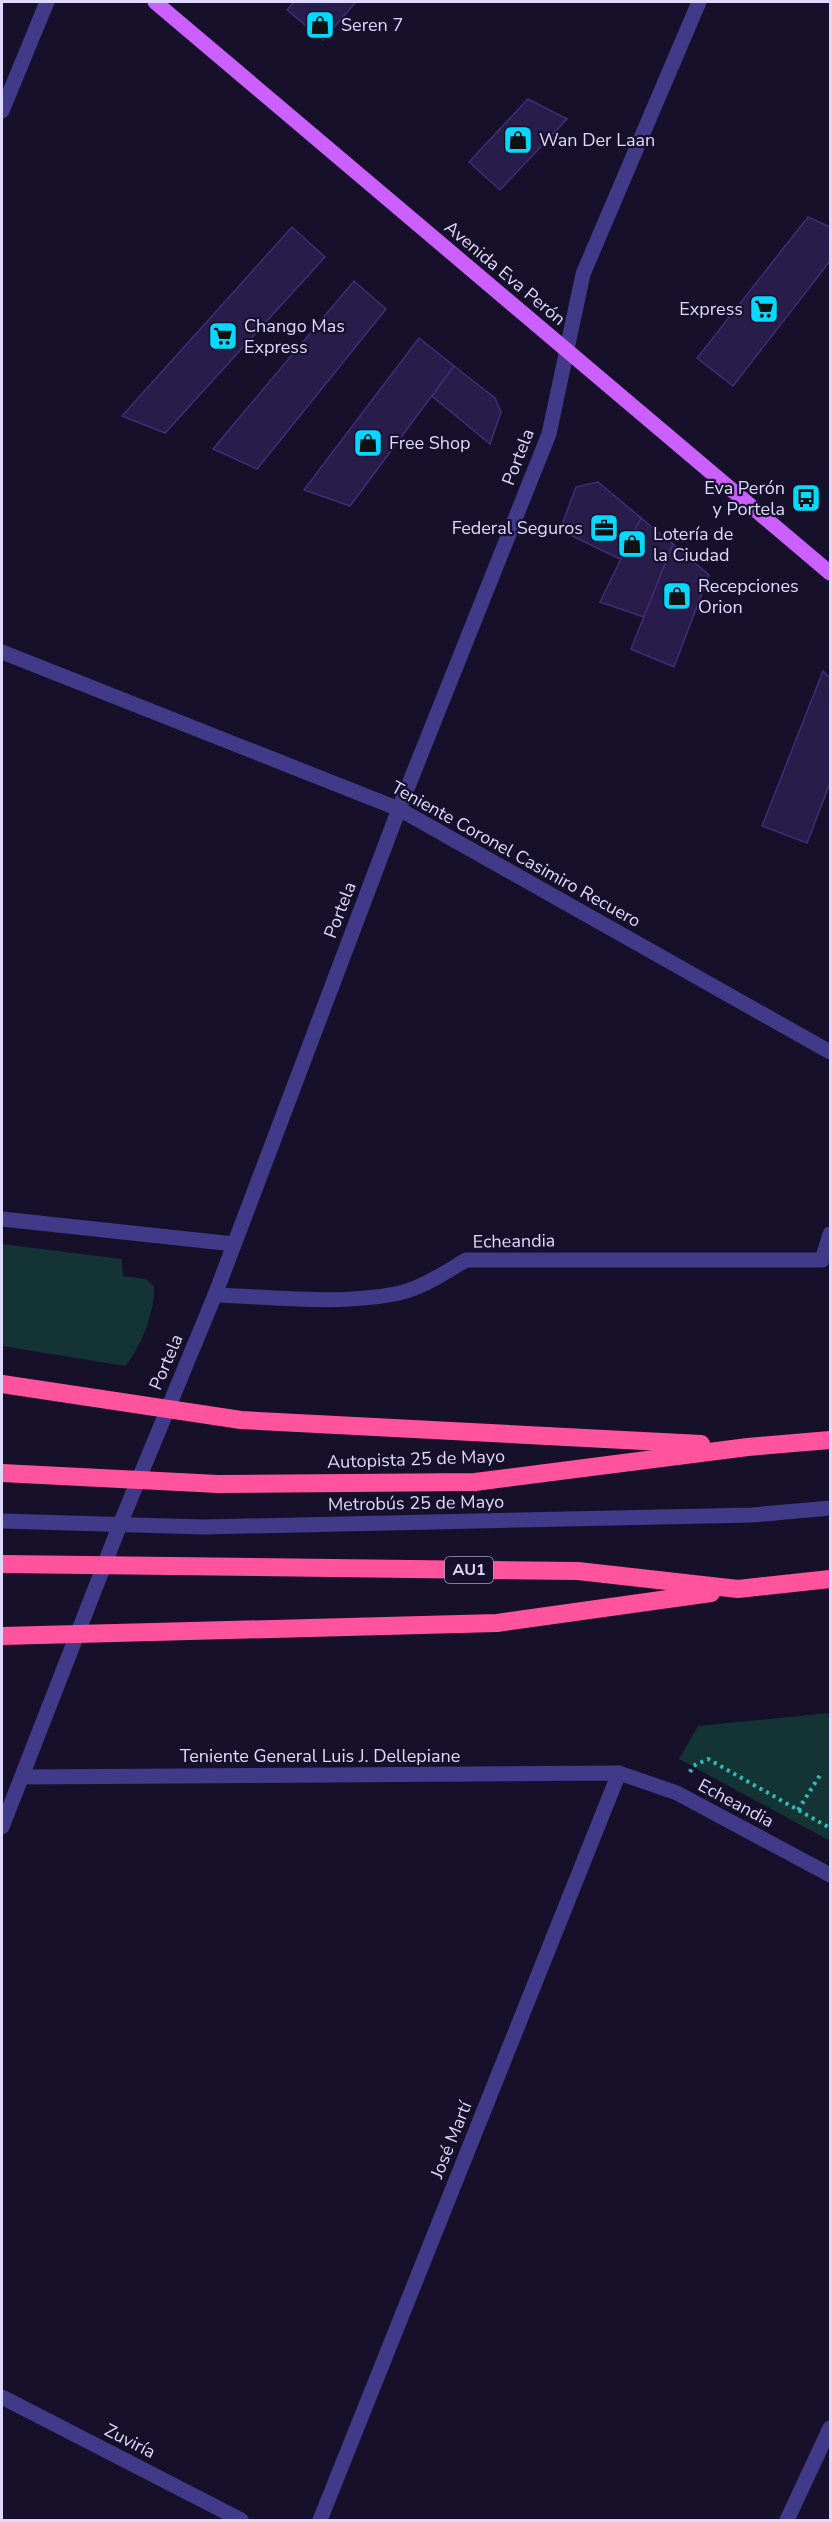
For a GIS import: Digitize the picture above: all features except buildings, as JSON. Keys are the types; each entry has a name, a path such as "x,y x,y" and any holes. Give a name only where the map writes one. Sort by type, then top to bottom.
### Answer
{"highway":[{"path":"2,1384 242,1420 748,1447"},
{"name":"Autopista 25 de Mayo","path":"2,1473 218,1484 475,1482 748,1447 831,1440"},
{"name":"AU1","path":"2,1564 578,1571 738,1589 831,1579"},
{"path":"2,1636 497,1623 738,1589"}],"main road":[{"name":"Avenida Eva Perón","path":"155,2 831,573"}],"street":[{"path":"2,111 47,2"},
{"name":"Portela","path":"2,1827 123,1517 215,1295 399,809 549,434 583,274 699,2"},
{"name":"Teniente Coronel Casimiro Recuero","path":"2,652 399,809 831,1052"},
{"path":"2,1219 234,1245"},
{"name":"Echeandia","path":"215,1295 352,1299 397,1294 431,1281 466,1260 822,1260 831,1234"},
{"name":"Metrobús 25 de Mayo","path":"2,1521 203,1527 752,1515 831,1508"},
{"name":"Echeandia","path":"619,1773 677,1793 831,1875"},
{"name":"Teniente General Luis J. Dellepiane","path":"22,1777 619,1773"},
{"name":"José Martí","path":"320,2520 619,1773"},
{"name":"Zuviría","path":"2,2397 241,2520"},
{"path":"787,2520 831,2428"}],"path":[{"path":"677,1793 693,1767 708,1759 831,1828"},
{"path":"798,1810 820,1775"}],"green space":[{"path":"2,1244 122,1259 123,1276 146,1279 154,1286 153,1305 146,1328 137,1350 125,1366 2,1346"},
{"path":"830,1713 830,1841 679,1759 698,1726"}],"place":[{"name":"Seren 7","path":"320,25"},
{"name":"Wan Der Laan","path":"518,140"},
{"name":"Express","path":"764,309"},
{"name":"Chango Mas Express","path":"223,336"},
{"name":"Free Shop","path":"368,443"},
{"name":"Eva Perón y Portela","path":"806,498"},
{"name":"Federal Seguros","path":"604,528"},
{"name":"Lotería de la Ciudad","path":"632,544"},
{"name":"Recepciones Orion","path":"677,596"}]}
